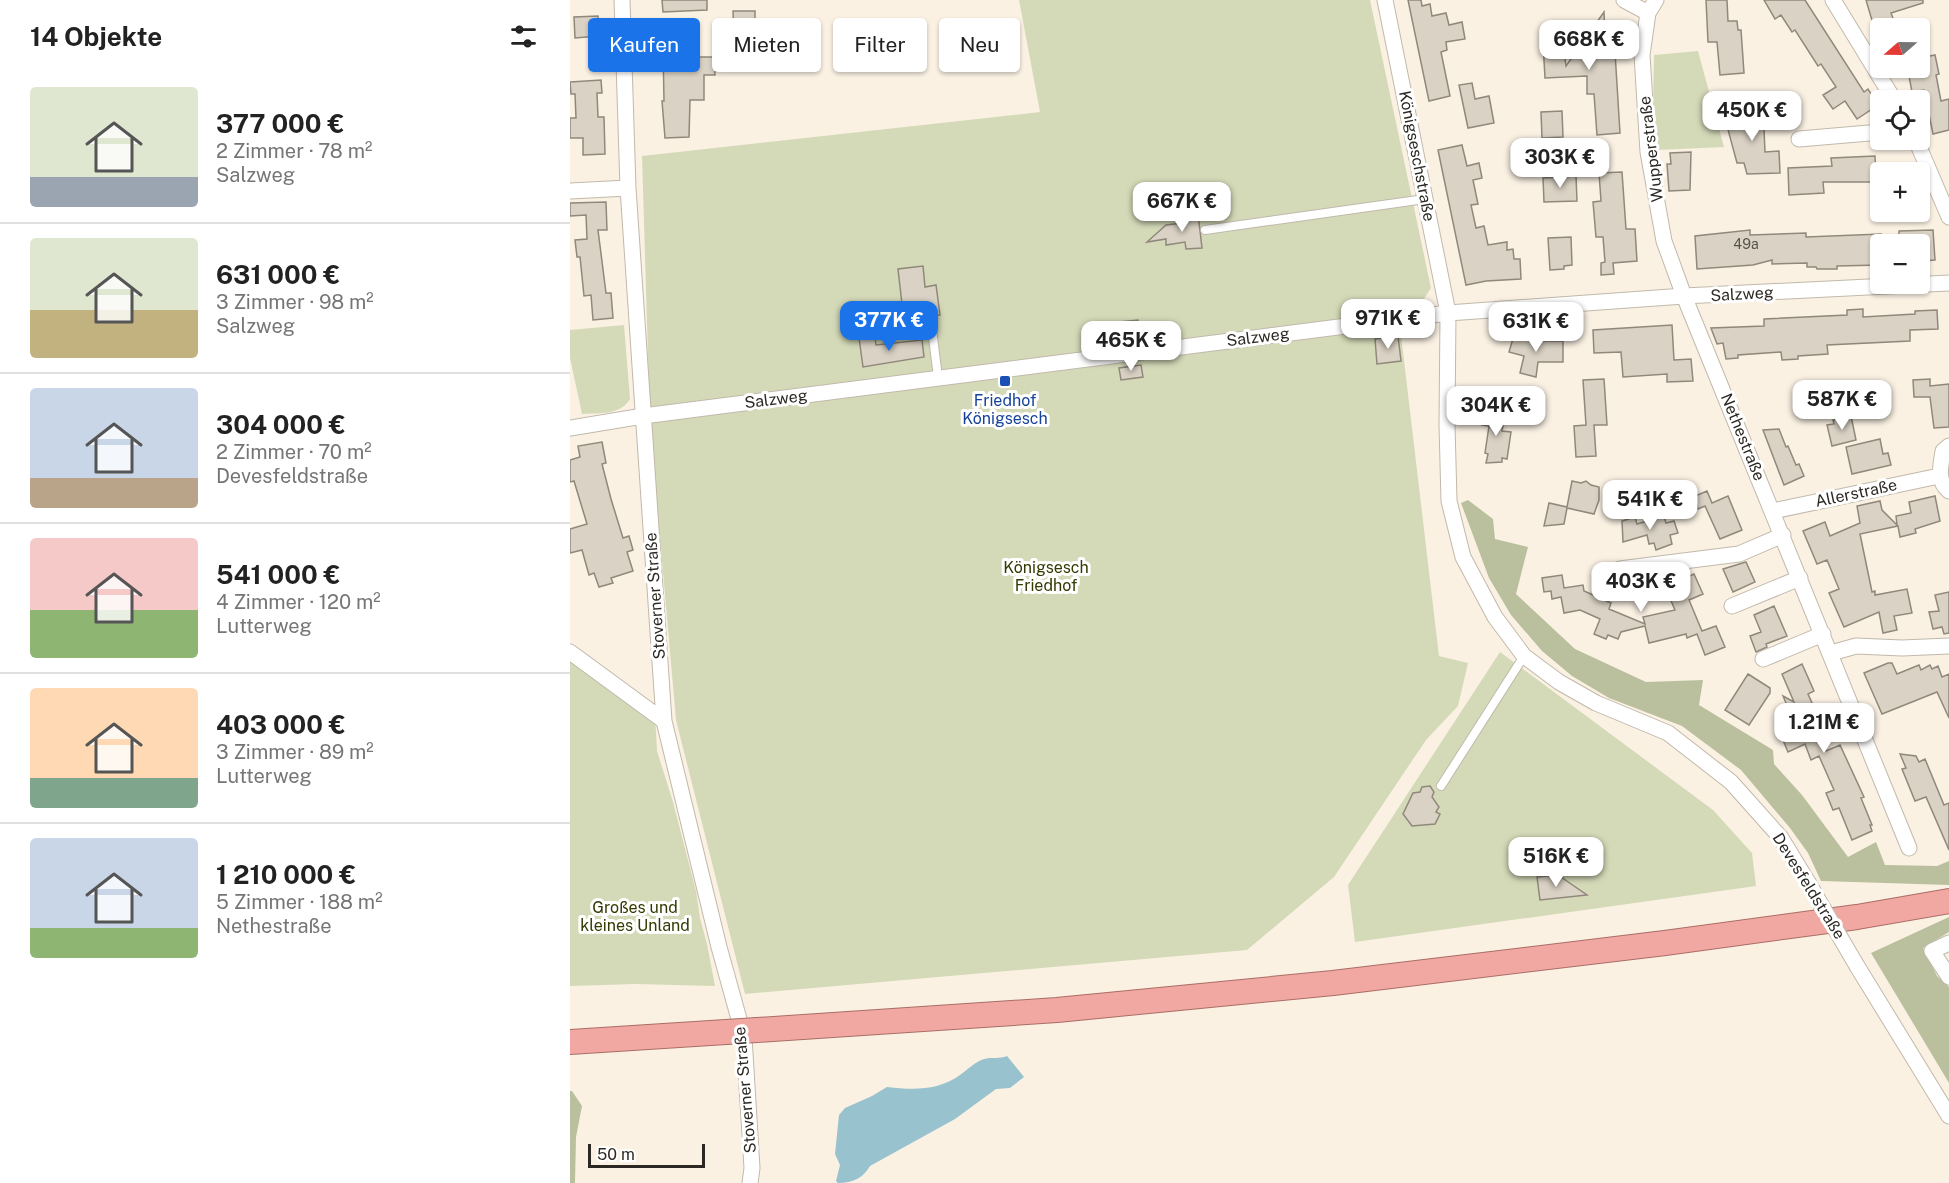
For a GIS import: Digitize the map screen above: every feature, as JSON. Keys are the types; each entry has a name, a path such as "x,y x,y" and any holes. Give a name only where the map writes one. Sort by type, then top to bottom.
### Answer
{"highway":[{"path":"570,1042 1057,1010 1334,983 1676,942 1857,917 1949,901"}],"street":[{"name":"Stoverner Straße","path":"622,0 628,188 664,721 719,947 744,1037 752,1168 750,1183"},
{"name":"Königseschstraße","path":"1385,0 1448,313"},
{"path":"1624,0 1652,6"},
{"path":"1833,0 1888,90"},
{"name":"Wupperstraße","path":"1652,6 1642,55 1648,152 1664,241 1684,296"},
{"path":"1799,139 1870,133"},
{"path":"1920,150 1949,217"},
{"path":"570,190 628,188"},
{"name":"Salzweg","path":"570,428 643,416 938,377 1448,313 1684,296 1949,283"},
{"name":"Nethestraße","path":"1684,296 1909,848"},
{"name":"Devesfeldstraße","path":"1448,313 1449,501 1463,557 1495,617 1524,656 1559,682 1596,704 1668,734 1731,782 1781,838 1949,1116"},
{"path":"1949,446 1943,451 1939,476 1949,491"},
{"name":"Allerstraße","path":"1773,511 1939,476"},
{"path":"1620,569 1739,554 1783,535"},
{"path":"1732,606 1800,578"},
{"path":"1763,659 1823,634"},
{"path":"1831,653 1856,646 1902,648 1949,646"},
{"path":"570,652 664,721"},
{"path":"1949,943 1932,951 1949,977"}],"lane":[{"path":"1205,230 1425,198"},
{"path":"877,327 931,322 938,377"},
{"path":"1441,786 1524,656"}],"green space":[{"name":"Königsesch Friedhof","path":"1019,0 1370,0 1431,288 1401,335 1439,656 1468,663 1458,706 1426,740 1334,877 1247,950 745,994 676,720 650,424 642,156 1040,112"},
{"path":"1698,51 1724,147 1657,150 1653,104 1654,55"},
{"path":"624,325 630,399 615,411 582,414 570,358 570,330"},
{"path":"1468,500 1493,519 1495,539 1528,547 1516,594 1575,649 1646,682 1703,680 1699,705 1773,750 1774,764 1802,795 1848,857 1876,842 1885,865 1937,866 1949,861 1949,885 1821,881 1808,853 1790,828 1741,770 1682,726 1609,698 1572,676 1542,651 1511,615 1489,578 1461,503"},
{"path":"1500,652 1713,810 1752,853 1756,886 1355,942 1348,885"},
{"name":"Großes und kleines Unland","path":"570,655 655,715 657,751 696,891 715,986 635,984 570,986"},
{"path":"1949,917 1949,932 1923,948 1937,976 1949,987 1949,1083 1871,953"},
{"path":"570,1091 582,1106 576,1137 575,1183 570,1183"}],"water":[{"path":"1007,1056 1024,1077 1010,1088 996,1089 955,1119 870,1166 857,1179 843,1183 836,1181 840,1165 835,1154 839,1115 845,1108 887,1087 916,1089 934,1087 960,1075 981,1060"}],"building":[{"path":"662,0 707,0 707,10 663,12"},
{"path":"1408,0 1421,0 1422,6 1430,4 1432,16 1446,13 1449,25 1462,22 1465,39 1446,42 1447,50 1441,52 1450,96 1429,101"},
{"path":"1706,0 1727,0 1728,21 1737,21 1738,30 1741,30 1744,73 1720,75 1717,42 1708,42"},
{"path":"1764,0 1805,0 1864,92 1868,89 1870,92 1870,110 1857,119 1845,101 1833,109 1823,95 1836,87 1821,64 1818,66 1795,30 1792,32 1781,15 1775,19"},
{"path":"1866,0 1923,0 1923,3 1891,13 1893,18 1871,18"},
{"path":"733,11 755,11 755,18 733,18"},
{"path":"1604,12 1605,36 1614,36 1620,133 1597,135 1594,94 1587,94 1587,76 1545,78 1543,42 1550,28 1561,28 1566,66"},
{"path":"598,16 598,18 588,18 588,37 575,38 574,17"},
{"path":"1935,55 1941,101 1949,99 1949,130 1933,134 1930,119 1930,90 1912,90 1909,78 1930,78 1930,56"},
{"path":"700,57 712,57 712,72 715,72 715,75 704,75 704,100 690,100 689,137 665,138 662,101 664,101 663,72 700,72"},
{"path":"601,80 602,93 597,93 598,117 604,117 605,154 583,155 583,138 570,138 570,118 576,118 575,94 571,94 570,82"},
{"path":"1472,83 1475,99 1489,96 1494,123 1468,128 1459,85"},
{"path":"1763,107 1765,152 1779,151 1780,173 1747,174 1744,163 1737,163 1727,126 1735,125 1735,108"},
{"path":"1562,111 1563,137 1542,138 1541,112"},
{"path":"1462,145 1467,166 1479,163 1482,178 1473,180 1478,204 1471,205 1476,228 1484,226 1488,245 1507,242 1507,250 1513,249 1514,259 1520,259 1521,279 1486,281 1466,285 1438,150"},
{"path":"1550,148 1552,174 1536,174 1535,149"},
{"path":"1691,152 1690,190 1669,191 1667,164 1671,164 1670,153"},
{"path":"1875,156 1875,162 1870,162 1870,182 1823,182 1824,193 1789,195 1788,168 1832,166 1831,158"},
{"path":"1622,172 1626,229 1635,229 1637,261 1613,263 1614,274 1601,275 1601,263 1605,262 1603,237 1596,237 1593,202 1601,201 1599,173"},
{"path":"1576,176 1577,201 1544,202 1543,178"},
{"path":"606,202 607,230 598,230 606,293 611,293 613,318 593,320 591,295 584,296 580,257 577,257 575,240 587,239 586,215 570,216 570,203"},
{"path":"1198,214 1202,248 1186,249 1185,242 1166,245 1166,239 1147,242 1166,225 1183,223 1182,216"},
{"path":"1750,230 1750,235 1806,233 1806,237 1870,234 1870,265 1817,269 1807,267 1807,263 1772,264 1772,260 1753,265 1697,269 1695,236"},
{"path":"1933,230 1935,260 1930,260 1930,234 1899,234 1899,231"},
{"path":"1571,237 1572,265 1564,266 1564,269 1550,270 1548,238"},
{"path":"923,266 925,287 936,285 940,315 919,317 919,311 903,313 898,269"},
{"path":"1863,309 1863,317 1915,314 1915,311 1937,310 1938,329 1910,330 1910,341 1827,345 1828,354 1798,356 1798,359 1782,360 1781,352 1738,355 1738,358 1726,359 1723,343 1717,344 1711,328 1764,326 1764,319 1847,315 1847,310"},
{"path":"1138,320 1139,332 1111,336 1109,323"},
{"path":"1672,325 1674,360 1691,359 1693,381 1667,382 1667,374 1623,377 1621,352 1594,353 1593,330"},
{"path":"1514,335 1528,339 1529,337 1545,341 1563,341 1563,362 1538,362 1536,377 1520,373 1524,356 1509,352"},
{"path":"875,336 876,345 922,340 924,357 863,367 859,338"},
{"path":"1398,336 1401,361 1377,364 1375,339"},
{"path":"1141,365 1143,377 1121,380 1119,368"},
{"path":"1604,379 1607,425 1594,425 1596,456 1576,457 1574,426 1586,425 1583,380"},
{"path":"1930,379 1930,386 1949,384 1949,427 1934,428 1930,397 1914,397 1913,380"},
{"path":"1484,411 1505,414 1502,431 1511,432 1507,459 1502,458 1502,462 1486,463 1488,454 1485,453 1489,426 1482,425"},
{"path":"1851,416 1856,440 1832,446 1827,425 1834,424 1833,420"},
{"path":"1779,429 1786,447 1788,446 1796,465 1799,464 1804,476 1784,485 1763,430"},
{"path":"1880,439 1883,454 1888,453 1891,465 1852,474 1846,447"},
{"path":"602,442 606,463 602,464 623,538 629,536 633,550 627,552 633,571 611,578 613,583 599,587 594,573 589,575 582,550 570,553 570,529 587,524 574,481 570,482 570,460 580,457 578,446"},
{"path":"1572,481 1581,483 1586,481 1599,487 1599,500 1594,514 1567,508 1564,524 1544,526 1549,503 1567,507"},
{"path":"1707,491 1712,503 1728,496 1742,530 1720,539 1705,506 1698,509 1693,497"},
{"path":"1935,496 1940,521 1915,529 1916,533 1900,537 1898,526 1860,534 1872,592 1875,591 1875,595 1907,589 1912,613 1894,616 1897,630 1883,633 1879,612 1844,627 1829,593 1839,589 1827,560 1817,564 1803,531 1825,522 1830,536 1860,523 1857,506 1880,501 1882,510 1897,525 1896,516 1911,513 1909,502"},
{"path":"1664,516 1666,523 1674,521 1678,533 1670,535 1672,544 1656,550 1654,543 1649,544 1647,535 1623,542 1622,521 1635,517 1637,524"},
{"path":"1746,562 1755,582 1733,592 1723,569"},
{"path":"1694,574 1703,594 1689,600 1702,631 1716,626 1725,647 1705,655 1697,634 1687,638 1686,634 1649,643 1645,626 1621,632 1618,639 1608,635 1606,639 1594,634 1600,619 1580,610 1564,613 1561,597 1552,599 1551,591 1544,592 1542,578 1562,575 1564,588 1583,585 1584,591 1611,603 1609,609 1645,624 1643,617 1675,610 1665,587"},
{"path":"1949,592 1949,633 1944,634 1942,627 1933,629 1929,612 1939,611 1935,595"},
{"path":"1774,606 1787,636 1766,644 1767,647 1756,652 1750,636 1761,632 1754,615"},
{"path":"1892,663 1897,674 1919,665 1921,670 1930,665 1932,669 1938,666 1942,677 1949,674 1949,718 1937,692 1882,714 1864,673"},
{"path":"1802,664 1814,691 1808,694 1822,725 1816,727 1826,751 1840,745 1864,797 1861,798 1872,825 1870,825 1872,831 1852,840 1839,808 1833,810 1826,793 1834,790 1819,756 1811,760 1805,744 1788,752 1783,740 1785,726 1794,722 1783,696 1794,702 1782,674"},
{"path":"1748,674 1770,688 1770,693 1749,725 1725,710"},
{"path":"1900,754 1916,756 1919,762 1925,759 1944,805 1949,803 1949,850 1926,797 1915,801 1902,769 1906,768"},
{"path":"1430,786 1434,792 1432,797 1439,807 1436,812 1440,814 1435,824 1412,826 1403,814 1413,793 1420,792 1422,787"},
{"path":"1558,875 1587,895 1540,900 1537,877"}],"place":[{"name":"Friedhof Königsesch","path":"1005,381"}]}
